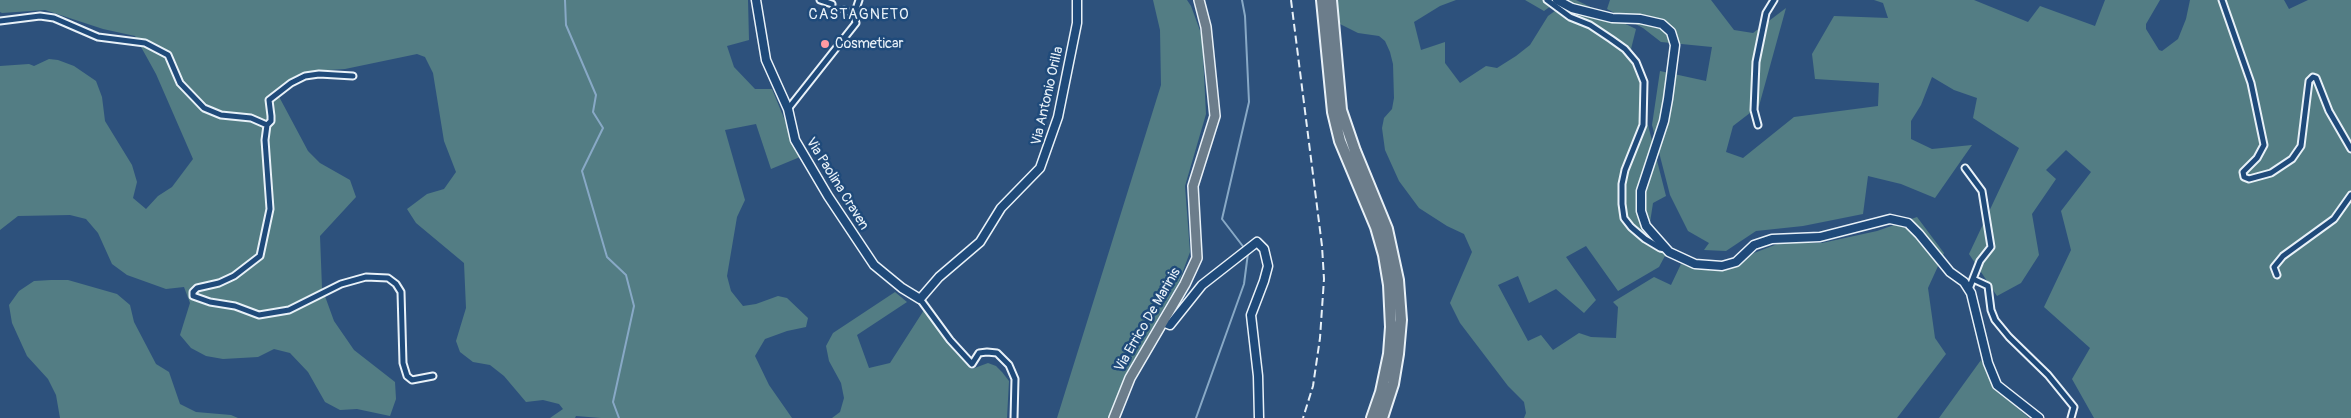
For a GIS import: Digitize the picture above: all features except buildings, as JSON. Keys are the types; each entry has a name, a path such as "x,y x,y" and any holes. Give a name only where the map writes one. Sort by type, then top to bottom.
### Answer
{"highway":[{"path":"1322,0 1333,112 1340,141 1378,233 1389,285 1391,327 1389,354 1381,392 1372,418"},
{"path":"1330,0 1341,110 1355,151 1387,229 1398,280 1401,320 1400,343 1393,384 1382,418"}],"main road":[{"name":"Via Errico De Marinis","path":"1114,418 1130,378 1189,276 1196,258 1193,186 1215,116 1206,27 1199,0"}],"street":[{"name":"Via Paolina Craven","path":"756,0 766,60 788,109 795,140 828,196 874,265 920,300"},
{"path":"820,0 832,4"},
{"path":"788,109 856,23 854,15 858,0"},
{"name":"Via Antonio Orilla","path":"920,300 939,277 980,242 1001,208 1040,168 1046,157 1058,117 1078,23 1077,0"},
{"path":"1547,0 1563,13 1590,25 1611,39 1625,49 1636,62 1644,82 1643,125 1625,170 1622,184 1622,204 1624,218 1645,239 1696,264 1722,266 1736,262 1754,244 1772,239 1820,237 1890,219 1908,224 1939,260 1964,282 1969,289 1988,363 1997,386 2039,418"},
{"path":"1557,0 1572,8 1612,18 1640,19 1662,24 1671,32 1675,45 1664,121 1641,191 1641,211 1646,226 1666,249"},
{"path":"1758,125 1754,110 1756,62 1766,13 1774,0"},
{"path":"2222,0 2251,83 2264,145 2257,158 2243,172 2244,178 2249,179 2271,173 2292,159 2300,146 2309,82 2313,78 2316,78 2329,112 2351,149"},
{"path":"844,10 854,15"},
{"path":"0,21 40,16 54,18 98,37 146,44 168,55 180,83 204,108 221,115 251,118 267,125"},
{"path":"353,76 319,74 298,79 269,100 271,116 270,122 267,125 265,140 270,209 260,256 234,276 219,283 197,288 193,292 193,296 210,302 235,306 259,315 289,310 341,284 366,276 388,278 396,284 401,292 403,363 407,376 412,380 433,376"},
{"path":"1965,168 1982,191 1990,247 1980,261 1969,289"},
{"path":"2277,275 2274,268 2283,256 2334,219 2351,195"},
{"path":"1163,322 1170,325 1202,285 1249,246 1257,242 1264,249 1268,266 1251,315 1258,376 1259,418"},
{"path":"1973,279 1988,286 1991,310 1995,320 2008,338 2048,375 2074,407 2071,418"},
{"path":"920,300 950,340 972,364 979,354 987,352 997,353 1003,358 1016,379 1014,418"}],"green space":[{"path":"0,0 748,0 749,40 727,46 734,67 755,89 772,89 800,157 771,169 756,124 725,130 745,200 737,217 727,276 731,291 743,306 756,304 778,296 787,298 808,318 806,327 765,339 755,356 769,385 792,418 601,418 576,416 575,418 550,418 563,409 559,404 543,400 526,402 504,376 490,365 473,362 460,352 456,341 466,308 464,263 416,223 407,209 427,194 444,189 456,172 444,141 433,73 425,57 417,54 345,69 312,71 294,77 276,91 308,151 320,163 350,180 356,197 320,236 322,288 334,321 354,350 395,382 396,399 390,416 357,409 340,410 325,402 308,372 290,353 274,349 258,357 223,359 206,356 191,348 180,335 190,303 184,287 166,289 127,275 112,264 98,233 86,219 70,215 18,216 0,230 0,66 29,64 34,66 49,59 58,60 74,66 96,81 102,97 105,121 132,165 137,182 133,198 146,209 158,196 172,187 193,159 156,74 135,36 103,29 45,10 2,13 0,12"},
{"path":"1153,0 1187,0 1202,36 1206,114 1185,186 1190,252 1179,282 1125,375 1110,418 1057,418 1161,85 1160,30"},
{"path":"1336,0 1456,0 1440,6 1414,22 1421,50 1445,42 1445,63 1460,83 1486,66 1497,68 1516,56 1530,45 1548,16 1570,0 1576,0 1636,29 1629,57 1641,82 1640,122 1648,125 1666,196 1653,203 1649,229 1666,254 1659,267 1618,291 1586,246 1566,257 1596,300 1584,313 1556,289 1529,303 1518,276 1498,285 1528,341 1541,335 1553,350 1579,333 1591,337 1616,338 1618,307 1613,302 1654,277 1671,285 1681,264 1693,268 1718,271 1731,269 1754,253 1780,243 1822,243 1877,231 1917,217 1944,253 1928,288 1935,338 1946,354 1897,418 1524,418 1526,413 1524,402 1508,386 1460,323 1450,303 1472,252 1464,234 1447,226 1419,208 1399,181 1385,150 1382,128 1384,118 1392,109 1394,98 1393,64 1390,52 1385,41 1379,36 1358,33 1338,23"},
{"path":"1525,0 1559,0 1544,11"},
{"path":"1610,0 1711,0 1734,30 1753,33 1786,8 1759,106 1733,126 1726,152 1743,158 1794,117 1878,106 1879,83 1815,79 1812,54 1834,16 1888,18 1883,3 1874,0 1974,0 2028,22 2040,6 2095,26 2105,0 2160,0 2146,24 2146,29 2159,50 2162,51 2178,39 2186,19 2190,0 2284,0 2289,9 2308,0 2351,0 2351,418 2094,418 2072,379 2090,348 2044,307 2071,250 2061,211 2091,172 2066,150 2046,170 2056,179 2032,214 2039,255 2021,283 1997,296 1969,254 2019,148 1973,118 1977,98 1954,90 1932,77 1921,105 1911,121 1911,139 1932,149 1972,145 1935,198 1901,184 1868,176 1863,214 1803,226 1756,231 1726,251 1704,250 1709,243 1688,231 1670,195 1652,125 1660,71 1706,81 1712,47 1661,42 1643,28 1607,9"},
{"path":"68,280 117,294 130,305 134,322 156,364 169,372 180,404 196,412 231,415 238,418 60,418 56,395 48,379 27,356 12,323 9,305 19,291 34,281"},
{"path":"895,292 907,302 857,335 869,368 890,363 924,310 955,352 972,369 988,363 996,366 1009,381 1007,418 832,418 840,412 844,398 841,383 829,361 826,346 833,333"},
{"path":"1981,360 1994,388 2029,418 1939,418"}],"waterway":[{"path":"565,0 566,25 596,95 593,112 603,128 582,171 607,257 626,275 634,306 613,402 619,418"},
{"path":"1242,0 1245,16 1249,102 1222,219 1245,249"},
{"path":"1196,418 1244,284 1248,253"}],"tunnel":[{"path":"832,4 844,10"}],"railway":[{"path":"1291,0 1322,246 1324,279 1320,338 1313,386 1303,418"}],"place":[{"name":"Cosmeticar","path":"825,44"}],"district":[{"name":"CASTAGNETO","path":"859,15"}]}
